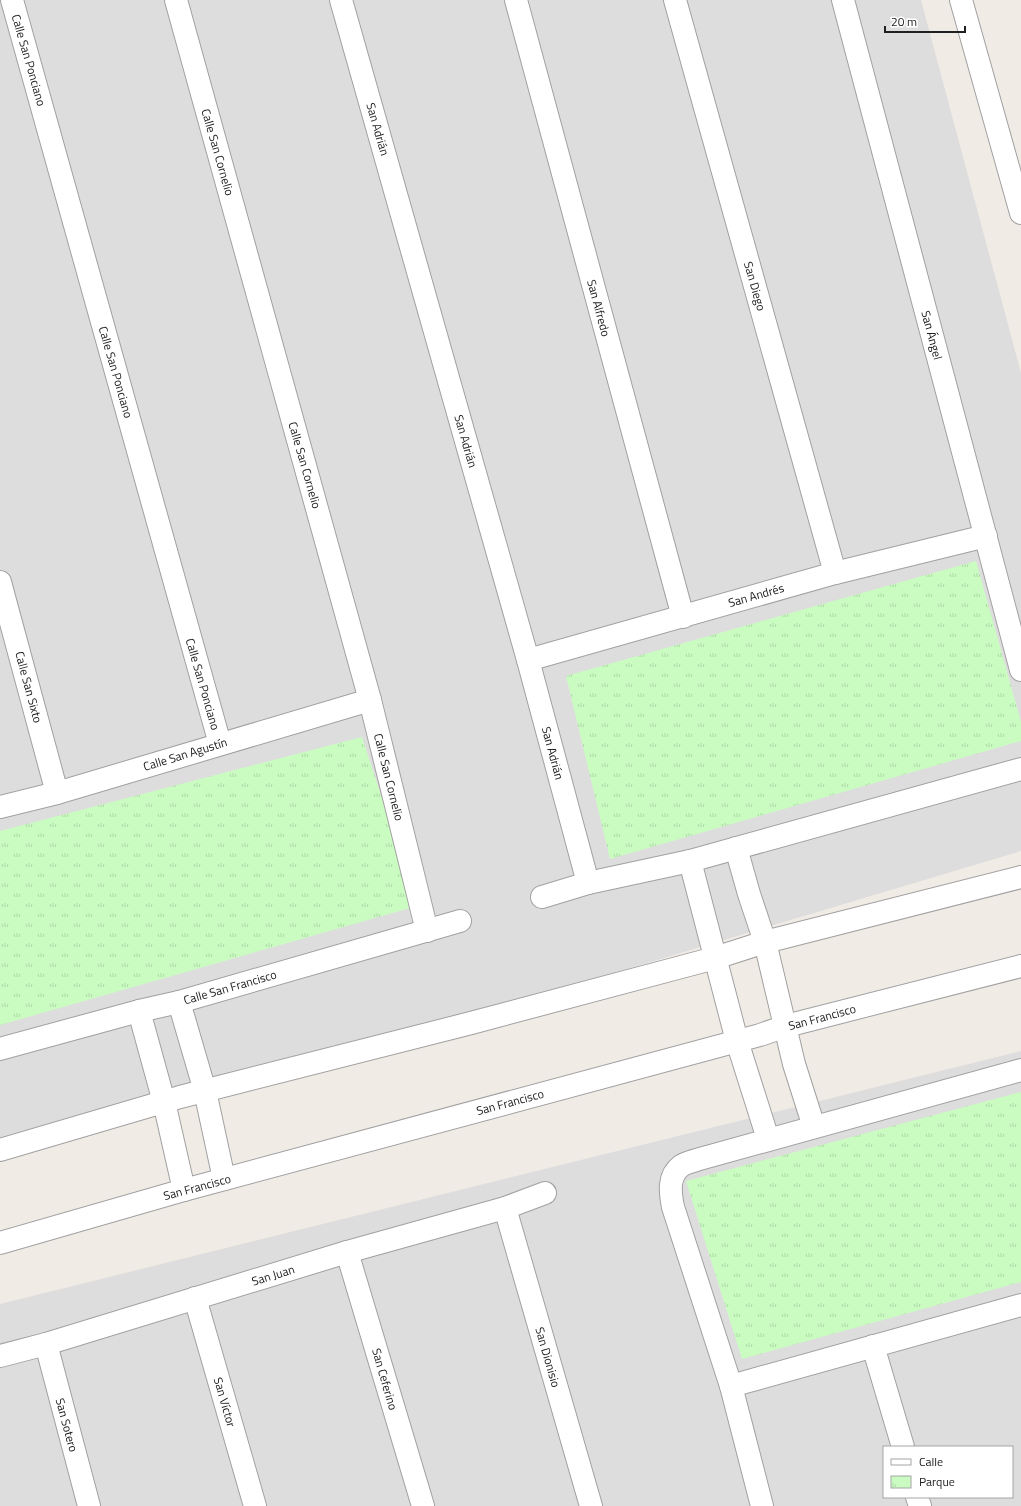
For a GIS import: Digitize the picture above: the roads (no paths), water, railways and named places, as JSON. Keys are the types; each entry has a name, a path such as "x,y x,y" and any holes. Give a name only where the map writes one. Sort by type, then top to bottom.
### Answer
{"street":[{"name":"Calle San Ponciano","path":"12,0 220,744"},
{"name":"Calle San Cornelio","path":"176,0 370,700 427,931"},
{"name":"San Adrián","path":"341,0 528,660 588,883"},
{"name":"San Alfredo","path":"516,0 683,616"},
{"name":"San Diego","path":"675,0 835,573"},
{"name":"San Ángel","path":"843,0 1021,670"},
{"path":"961,0 1021,213"},
{"name":"San Andrés","path":"528,660 835,573 986,536"},
{"name":"Calle San Sixto","path":"0,582 57,792"},
{"name":"Calle San Agustín","path":"0,807 57,792 370,700"},
{"path":"542,897 588,883 690,861 1021,769"},
{"path":"736,848 765,942 794,1064 814,1126"},
{"path":"690,861 737,1041 768,1139"},
{"path":"0,1150 205,1091 471,1023 715,958 765,942 1021,877"},
{"name":"Calle San Francisco","path":"0,1049 139,1011 179,1002 460,921"},
{"name":"San Francisco","path":"0,1243 184,1190 737,1041 786,1026 1021,966"},
{"path":"179,1002 205,1091 224,1179"},
{"path":"139,1011 164,1102 184,1190"},
{"path":"762,1506 731,1386 673,1207 670,1192 672,1177 681,1166 696,1160 814,1126 1021,1070"},
{"name":"San Juan","path":"0,1356 46,1344 347,1252 504,1208 544,1193"},
{"name":"San Dionisio","path":"504,1208 590,1506"},
{"name":"San Ceferino","path":"347,1252 422,1506"},
{"name":"San Víctor","path":"195,1298 255,1506"},
{"path":"731,1386 1021,1305"},
{"name":"San Sotero","path":"46,1344 89,1506"},
{"path":"873,1346 903,1446"}]}
